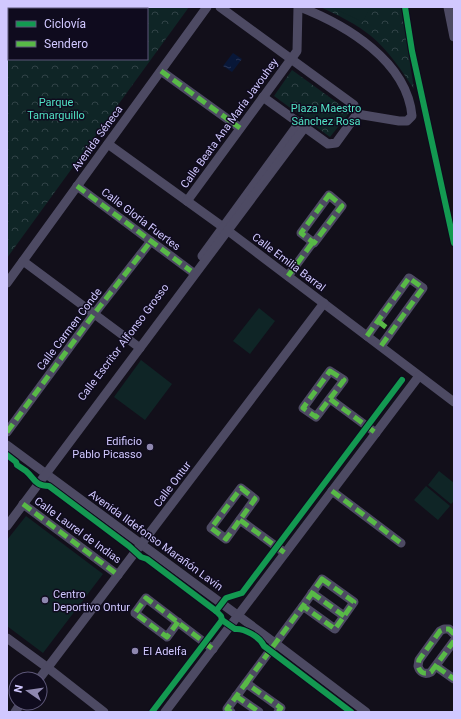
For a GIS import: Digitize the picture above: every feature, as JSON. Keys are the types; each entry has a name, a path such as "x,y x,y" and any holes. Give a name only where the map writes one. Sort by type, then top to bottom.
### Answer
{"street":[{"name":"Avenida Séneca","path":"7,283 207,7"},
{"path":"220,7 354,105 357,114"},
{"path":"299,7 333,22 376,50 401,81 411,107 412,116 407,121 399,122 357,114"},
{"name":"Calle Beata Ana María Javouhey","path":"187,201 297,51 299,7"},
{"path":"448,7 454,38"},
{"path":"161,71 240,128"},
{"path":"263,97 328,144 336,143 357,114"},
{"path":"225,229 302,125"},
{"name":"Calle Emilia Barral","path":"108,144 225,229 454,402"},
{"name":"Calle Gloria Fuertes","path":"77,186 191,271"},
{"path":"288,276 342,206 329,195 301,233 313,242"},
{"name":"Calle Escritor Alfonso Grosso","path":"137,346 191,271 225,229"},
{"name":"Calle Escritor Alfonso Grosso","path":"44,472 225,229"},
{"name":"Calle Carmen Conde","path":"7,432 94,314 151,241"},
{"path":"23,261 137,346"},
{"path":"367,336 409,278 423,288 381,346"},
{"name":"Calle Ontur","path":"46,671 324,303"},
{"path":"378,321 392,332"},
{"path":"330,371 344,380 330,399 316,417 303,408 330,371"},
{"path":"165,712 419,376"},
{"path":"330,399 376,433"},
{"name":"Avenida Ildefonso Marañón Lavín","path":"7,445 366,712"},
{"path":"7,526 44,472"},
{"path":"7,517 44,472"},
{"path":"241,488 255,499 240,520 226,539 212,528 241,488"},
{"path":"332,491 401,543"},
{"name":"Calle Laurel de Indias","path":"23,504 118,575"},
{"path":"240,520 285,553"},
{"path":"231,712 227,709 322,579 354,602 335,629 303,606"},
{"path":"312,593 344,616"},
{"path":"178,622 167,637 135,613 146,598 178,622 213,649"},
{"path":"454,634 446,629 440,631 419,660 418,665 421,672 426,674 432,672 454,641"},
{"path":"7,638 104,712"},
{"path":"437,666 454,679"},
{"path":"246,682 280,708 278,712"},
{"path":"236,696 259,712"}],"green space":[{"name":"Parque Tamarguillo","path":"7,7 189,7 7,258"},
{"path":"320,7 401,7 414,89 389,54 371,36 347,20"},
{"path":"331,7 370,7 363,22"},
{"name":"Plaza Maestro Sánchez Rosa","path":"292,70 350,112 330,137 274,96"},
{"path":"259,308 275,321 250,354 233,341"},
{"path":"141,360 172,384 145,420 114,397"},
{"path":"439,471 454,483 454,501 451,504 428,485"},
{"path":"426,486 450,506 438,520 414,500"},
{"name":"Centro Deportivo Ontur","path":"26,516 103,574 43,653 7,626 7,540"}],"water":[{"path":"233,53 242,59 232,72 223,66"}],"marked path":[{"path":"161,71 240,128"},
{"path":"77,186 191,271"},
{"path":"329,195 342,206 314,243 301,233 329,195"},
{"path":"7,432 94,314 151,241"},
{"path":"288,276 313,242"},
{"path":"367,336 409,278 423,288 381,346"},
{"path":"378,321 392,332"},
{"path":"330,371 344,380 316,417 303,408 330,371"},
{"path":"330,399 376,433"},
{"path":"241,488 255,499 226,539 211,528 241,488"},
{"path":"332,491 401,543"},
{"path":"23,504 118,575"},
{"path":"240,520 285,553"},
{"path":"322,579 354,602 335,629 303,606 322,579"},
{"path":"312,593 344,616"},
{"path":"178,622 167,637 135,613 146,598 213,649"},
{"path":"246,683 303,606"},
{"path":"454,634 449,629 440,631 419,660 418,666 421,672 431,672 454,641"},
{"path":"437,667 454,679"},
{"path":"231,712 227,709 246,683 281,708 278,712"},
{"path":"236,696 259,712"}],"cycle path":[{"path":"405,7 412,51 454,243"},
{"path":"216,611 226,598 242,593 402,380"},
{"path":"7,455 16,462 17,465 26,471 36,482 44,486 49,486 129,546 141,557 147,559 216,611 221,616 222,620 235,629 243,630 255,636 264,646 351,712"},
{"path":"152,712 222,620"}],"place":[{"name":"Edificio Pablo Picasso","path":"150,447"},
{"name":"Centro Deportivo Ontur","path":"45,600"},
{"name":"EI Adelfa","path":"135,651"}]}
